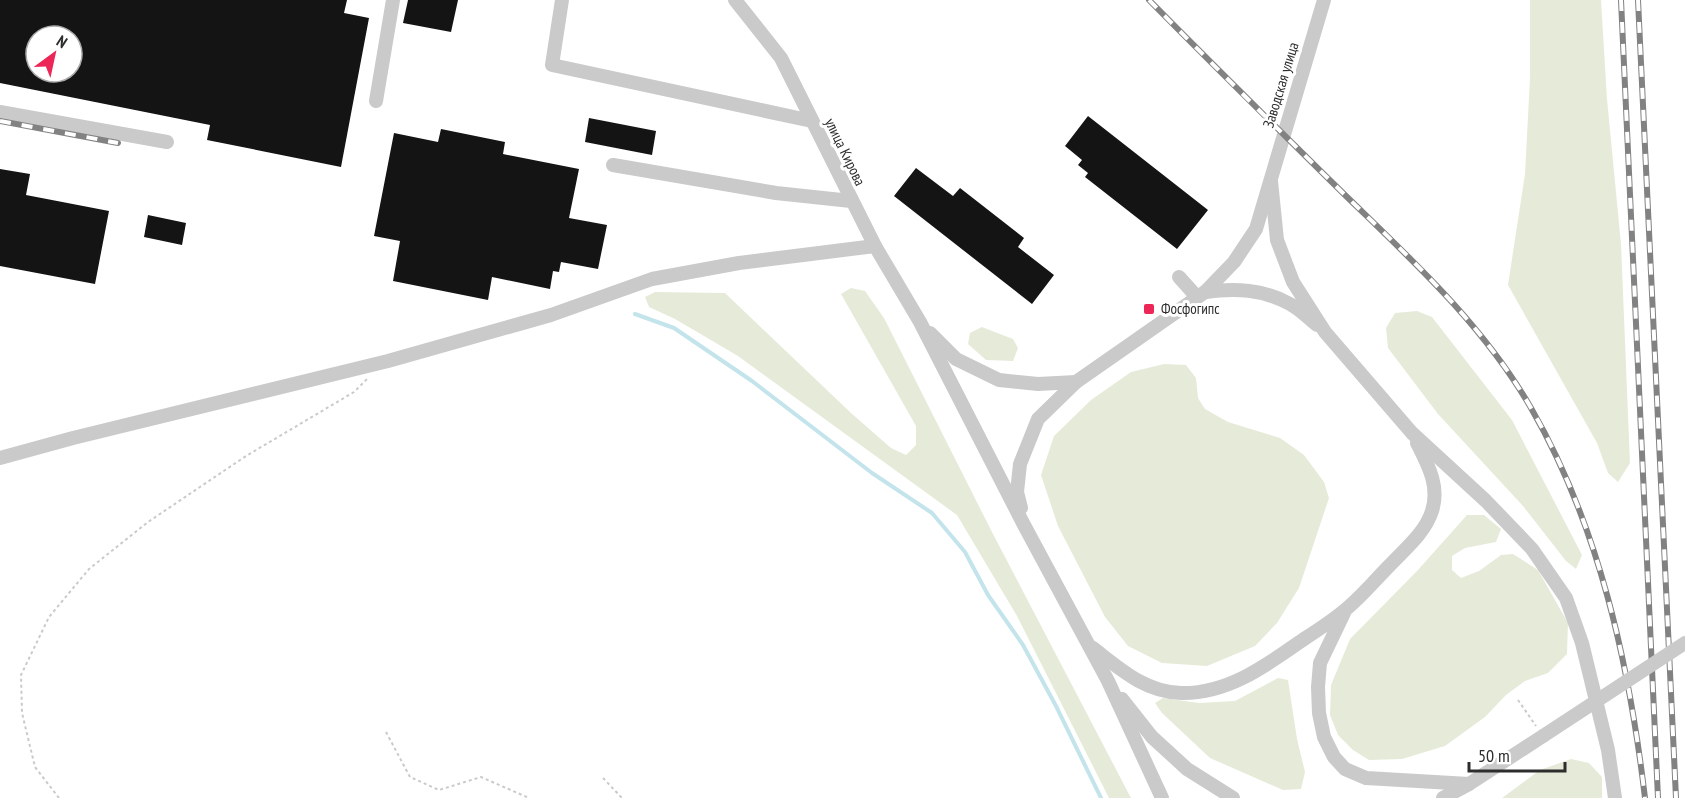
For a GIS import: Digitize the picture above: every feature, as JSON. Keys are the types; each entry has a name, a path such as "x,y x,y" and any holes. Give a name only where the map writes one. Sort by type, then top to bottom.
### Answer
{"street":[{"path":"376,101 393,0"},
{"path":"562,0 552,65 812,122"},
{"name":"улица Кирова","path":"735,0 781,58 851,201 920,322"},
{"name":"Заводская улица","path":"1024,525 1017,492 1020,464 1038,419 1076,382 1201,295 1234,262 1256,229 1324,0"},
{"path":"0,112 167,142"},
{"path":"613,165 776,193 851,201"},
{"path":"1271,181 1277,240 1293,282 1325,332 1412,433 1486,501 1532,549 1566,598 1582,643 1608,750 1615,798"},
{"path":"0,458 388,361 550,315 652,279 739,263 875,246"},
{"path":"1179,277 1201,295 1232,289 1260,292 1291,304 1325,332"},
{"path":"920,322 956,359 999,380 1038,384 1076,382"},
{"path":"920,322 1024,525 1108,681 1162,798"},
{"path":"1087,643 1128,676 1152,688 1179,693 1210,691 1240,680 1276,659 1346,610 1413,542 1425,526 1432,512 1435,497 1432,474 1412,433"},
{"path":"1346,610 1328,642 1319,671 1319,713 1324,737 1334,757 1345,769 1366,778 1469,784"},
{"path":"1443,798 1469,784 1685,643"},
{"path":"1108,681 1152,737 1187,769 1233,798"},
{"path":"1455,798 1469,784"}],"path":[{"path":"59,798 35,767 22,713 21,675 49,617 89,569 148,522 246,456 354,392"},
{"path":"1518,700 1543,736"},
{"path":"386,732 410,777 439,790 481,777 529,798"},
{"path":"603,778 622,798"}],"green space":[{"path":"1530,0 1601,0 1607,99 1621,244 1630,463 1618,482 1608,473 1597,443 1508,285 1525,174 1530,78"},
{"path":"851,288 865,291 884,318 993,534 1131,798 1109,798 1017,616 957,515 738,356 675,319 649,307 645,297 655,292 725,293 851,413 891,448 906,455 916,445 916,426 841,294"},
{"path":"1417,311 1432,317 1512,420 1582,555 1576,569 1566,561 1523,506 1438,414 1388,348 1386,328 1395,313"},
{"path":"982,327 1013,339 1018,348 1013,361 986,360 968,344 970,333"},
{"path":"1164,364 1186,365 1196,378 1198,398 1205,409 1228,422 1280,438 1304,455 1324,482 1329,498 1299,588 1277,623 1255,646 1207,666 1162,663 1128,646 1105,617 1058,526 1041,475 1054,436 1091,400 1131,372"},
{"path":"1467,515 1484,515 1501,529 1496,542 1465,548 1452,556 1452,570 1461,578 1479,571 1501,555 1513,554 1538,570 1568,623 1567,654 1548,673 1525,681 1506,695 1485,717 1445,746 1402,759 1369,760 1353,750 1338,735 1330,715 1331,685 1350,639 1417,571"},
{"path":"1278,678 1288,680 1297,739 1305,772 1301,789 1283,790 1210,758 1162,713 1155,703 1163,698 1199,703 1235,701"},
{"path":"1571,759 1589,763 1602,777 1602,798 1502,798 1540,770"}],"building":[{"path":"0,0 347,0 344,13 369,18 341,167 207,140 210,125 0,83"},
{"path":"408,0 458,0 451,32 403,23"},
{"path":"1088,116 1208,210 1177,249 1085,177 1088,173 1078,165 1082,160 1065,146"},
{"path":"589,118 656,131 652,155 585,142"},
{"path":"441,129 505,142 503,154 579,169 569,218 607,225 598,269 561,262 559,272 553,271 550,289 492,277 488,300 393,281 400,241 374,236 394,133 438,142"},
{"path":"916,168 953,196 960,188 1024,238 1018,247 1054,275 1032,304 894,196"},
{"path":"0,169 30,174 26,195 109,211 95,284 0,266"},
{"path":"148,215 186,223 182,245 144,237"}],"waterway":[{"path":"635,314 674,328 752,381 872,473 932,513 965,552 988,595 1023,645 1101,798"}],"railway":[{"path":"1149,0 1446,296 1492,349 1531,408 1555,453 1575,500 1608,597 1630,697 1645,798"},
{"path":"1621,0 1658,798"},
{"path":"1638,0 1676,798"},
{"path":"0,121 118,143"}],"place":[{"name":"Фосфогипс","path":"1149,309"}]}
